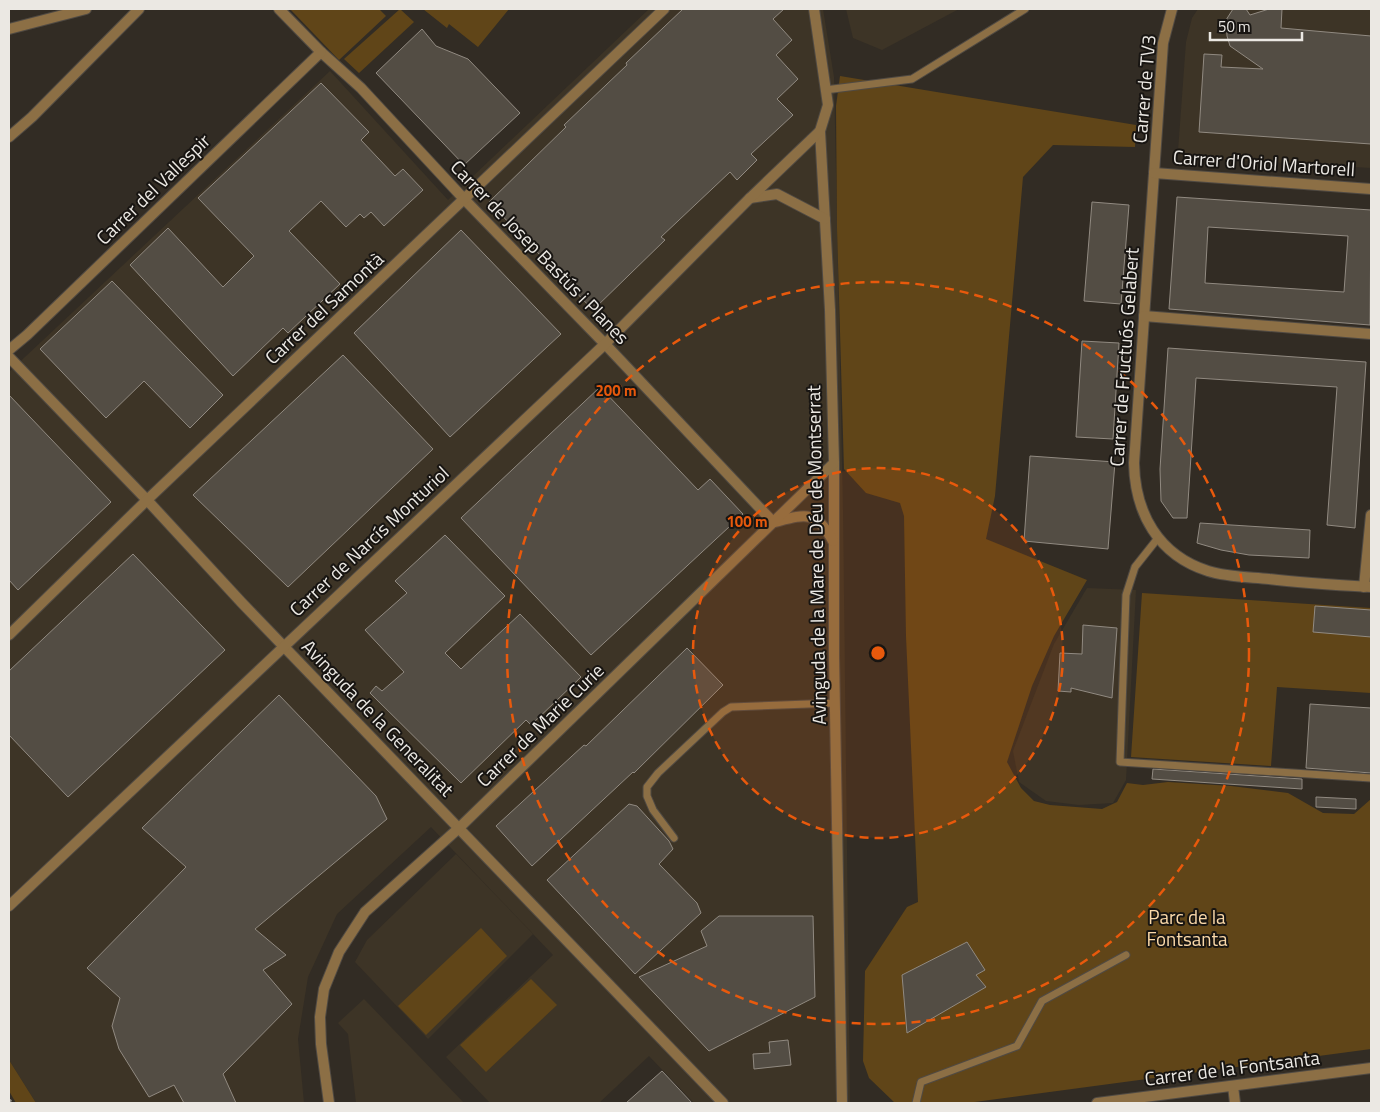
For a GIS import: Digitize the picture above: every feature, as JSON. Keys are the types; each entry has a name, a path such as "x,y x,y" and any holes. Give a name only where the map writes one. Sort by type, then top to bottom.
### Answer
{"street":[{"path":"9,29 86,9"},
{"path":"9,138 139,9"},
{"name":"Carrer de Josep Bastús i Planes","path":"279,9 321,52 361,88 464,199 605,344 773,522"},
{"name":"Carrer del Samontà","path":"9,636 147,500 664,9"},
{"name":"Avinguda de la Mare de Déu de Montserrat","path":"814,9 828,105 820,131 830,310 834,463 835,703 842,1103"},
{"name":"Carrer de TV3","path":"1154,173 1163,42 1172,9"},
{"name":"Carrer del Vallespir","path":"9,350 321,52"},
{"name":"Carrer de Narcís Monturiol","path":"9,906 605,344 750,198 820,131"},
{"name":"Carrer d'Oriol Martorell","path":"1154,173 1371,189"},
{"name":"Carrer de Fructuós Gelabert","path":"1154,173 1134,478 1140,505 1147,522 1158,538 1186,562 1208,571 1223,575 1280,581 1368,587"},
{"path":"750,198 777,194 826,219"},
{"path":"1144,316 1371,334"},
{"name":"Avinguda de la Generalitat","path":"9,357 723,1103"},
{"name":"Carrer de Marie Curie","path":"328,1103 320,1017 324,989 338,952 365,912 459,828 834,463"},
{"name":"Carrer de Marie Curie","path":"773,522 800,515 811,517 824,525 833,542"},
{"path":"1368,587 1371,515"},
{"name":"Carrer de la Fontsanta","path":"1097,1103 1371,1068"},
{"path":"1232,1086 1235,1103"}],"lane":[{"path":"826,90 912,78 1024,9"},
{"path":"1158,538 1135,567 1126,595 1120,762 1371,778"},
{"path":"674,838 652,810 647,796 647,787 658,773 723,712 731,707 835,703"},
{"path":"916,1103 921,1082 1017,1046 1042,1001 1126,955"}],"shaded area":[{"path":"649,9 823,9 834,77 843,510 850,1103 694,1103 649,1056 599,1103 490,1103 446,1057 553,955 431,827 337,914 308,977 298,1039 304,1103 36,1103 9,1060 9,372 330,71 448,200"},
{"path":"846,9 959,9 882,50 853,38"},
{"path":"1198,9 1371,9 1371,168 1182,157 1178,151 1186,42 1192,18"},
{"path":"1087,588 1136,590 1126,780 1113,803 1079,805 1046,801 1019,782 1013,751 1054,644"},
{"path":"456,854 533,934 428,1039 355,962 367,940"},
{"path":"364,999 464,1103 356,1103 348,1034 338,1023"}],"green space":[{"path":"290,9 379,9 386,16 339,60"},
{"path":"400,9 414,22 359,73 344,59"},
{"path":"423,9 509,9 478,47 449,24 447,28"},
{"name":"Parc de la Fontsanta","path":"840,76 1136,125 1135,147 1053,145 1023,177 995,496 986,539 1087,580 1054,636 1032,686 1007,762 1021,788 1034,801 1050,805 1102,809 1117,802 1127,783 1143,785 1168,782 1231,786 1288,793 1323,813 1354,814 1371,799 1371,1049 967,1103 895,1103 869,1078 863,1061 865,971 907,907 918,902 906,636 904,516 900,503 866,493 844,469 837,228 836,106"},
{"path":"1142,593 1371,608 1371,693 1277,687 1271,766 1131,757"},
{"path":"481,928 507,956 426,1035 398,1006"},
{"path":"531,979 557,1005 486,1072 460,1045"},
{"path":"9,1060 36,1103 16,1103 9,1091"}],"building":[{"path":"683,9 784,9 773,19 792,40 776,55 798,79 777,99 793,115 751,154 757,160 737,180 730,172 661,237 665,240 593,310 489,202 566,127 564,125 627,65 626,63"},
{"path":"1233,9 1246,9 1250,15 1269,9 1282,9 1281,28 1371,36 1371,144 1199,132 1204,54 1222,55 1221,67 1263,69 1230,46 1226,20"},
{"path":"422,29 436,46 468,59 520,113 464,165 376,73"},
{"path":"321,83 369,132 361,140 395,176 403,169 423,190 384,226 371,212 364,218 360,214 346,227 321,201 289,231 340,284 288,333 283,328 233,376 130,265 168,228 223,287 254,256 198,198"},
{"path":"1177,197 1371,210 1370,325 1169,309","holes":["1208,227 1348,236 1344,292 1205,283"]},
{"path":"1092,202 1129,205 1121,304 1084,301"},
{"path":"461,230 561,334 450,437 354,333"},
{"path":"112,281 223,395 190,428 144,381 106,418 40,349"},
{"path":"1082,341 1119,343 1113,439 1076,437"},
{"path":"1168,348 1366,362 1355,528 1327,525 1337,387 1196,378 1187,518 1173,518 1161,501 1160,469"},
{"path":"343,355 433,449 288,587 193,495"},
{"path":"600,387 698,490 710,479 743,514 591,655 461,518"},
{"path":"9,395 111,502 18,590 9,580"},
{"path":"1030,456 1115,462 1108,549 1024,541"},
{"path":"1200,523 1310,530 1309,558 1249,555 1197,543"},
{"path":"445,535 505,596 445,653 461,669 520,614 581,677 531,725 526,720 461,783 370,693 376,686 382,691 404,672 365,630 407,593 395,581"},
{"path":"133,554 225,650 68,797 9,735 9,671"},
{"path":"1315,606 1371,610 1371,637 1313,632"},
{"path":"1083,625 1117,628 1112,698 1071,688 1071,692 1058,691 1060,653 1082,654"},
{"path":"687,648 723,685 634,773 532,866 496,826 584,745 586,746"},
{"path":"279,695 376,796 387,819 255,929 286,955 263,970 292,1004 223,1074 236,1103 184,1103 174,1085 149,1097 119,1049 112,1026 120,998 87,968 186,867 142,828"},
{"path":"1310,704 1371,708 1371,773 1306,768"},
{"path":"1153,769 1302,779 1302,789 1152,779"},
{"path":"1316,797 1356,799 1356,809 1316,807"},
{"path":"629,804 637,806 669,841 673,849 659,864 697,903 701,913 635,974 547,880"},
{"path":"719,916 813,916 815,997 709,1051 639,977 707,946 701,931"},
{"path":"967,942 985,970 976,975 986,987 907,1033 902,975"},
{"path":"788,1040 791,1065 754,1069 753,1054 770,1053 769,1042"},
{"path":"662,1071 692,1103 626,1103"}]}
